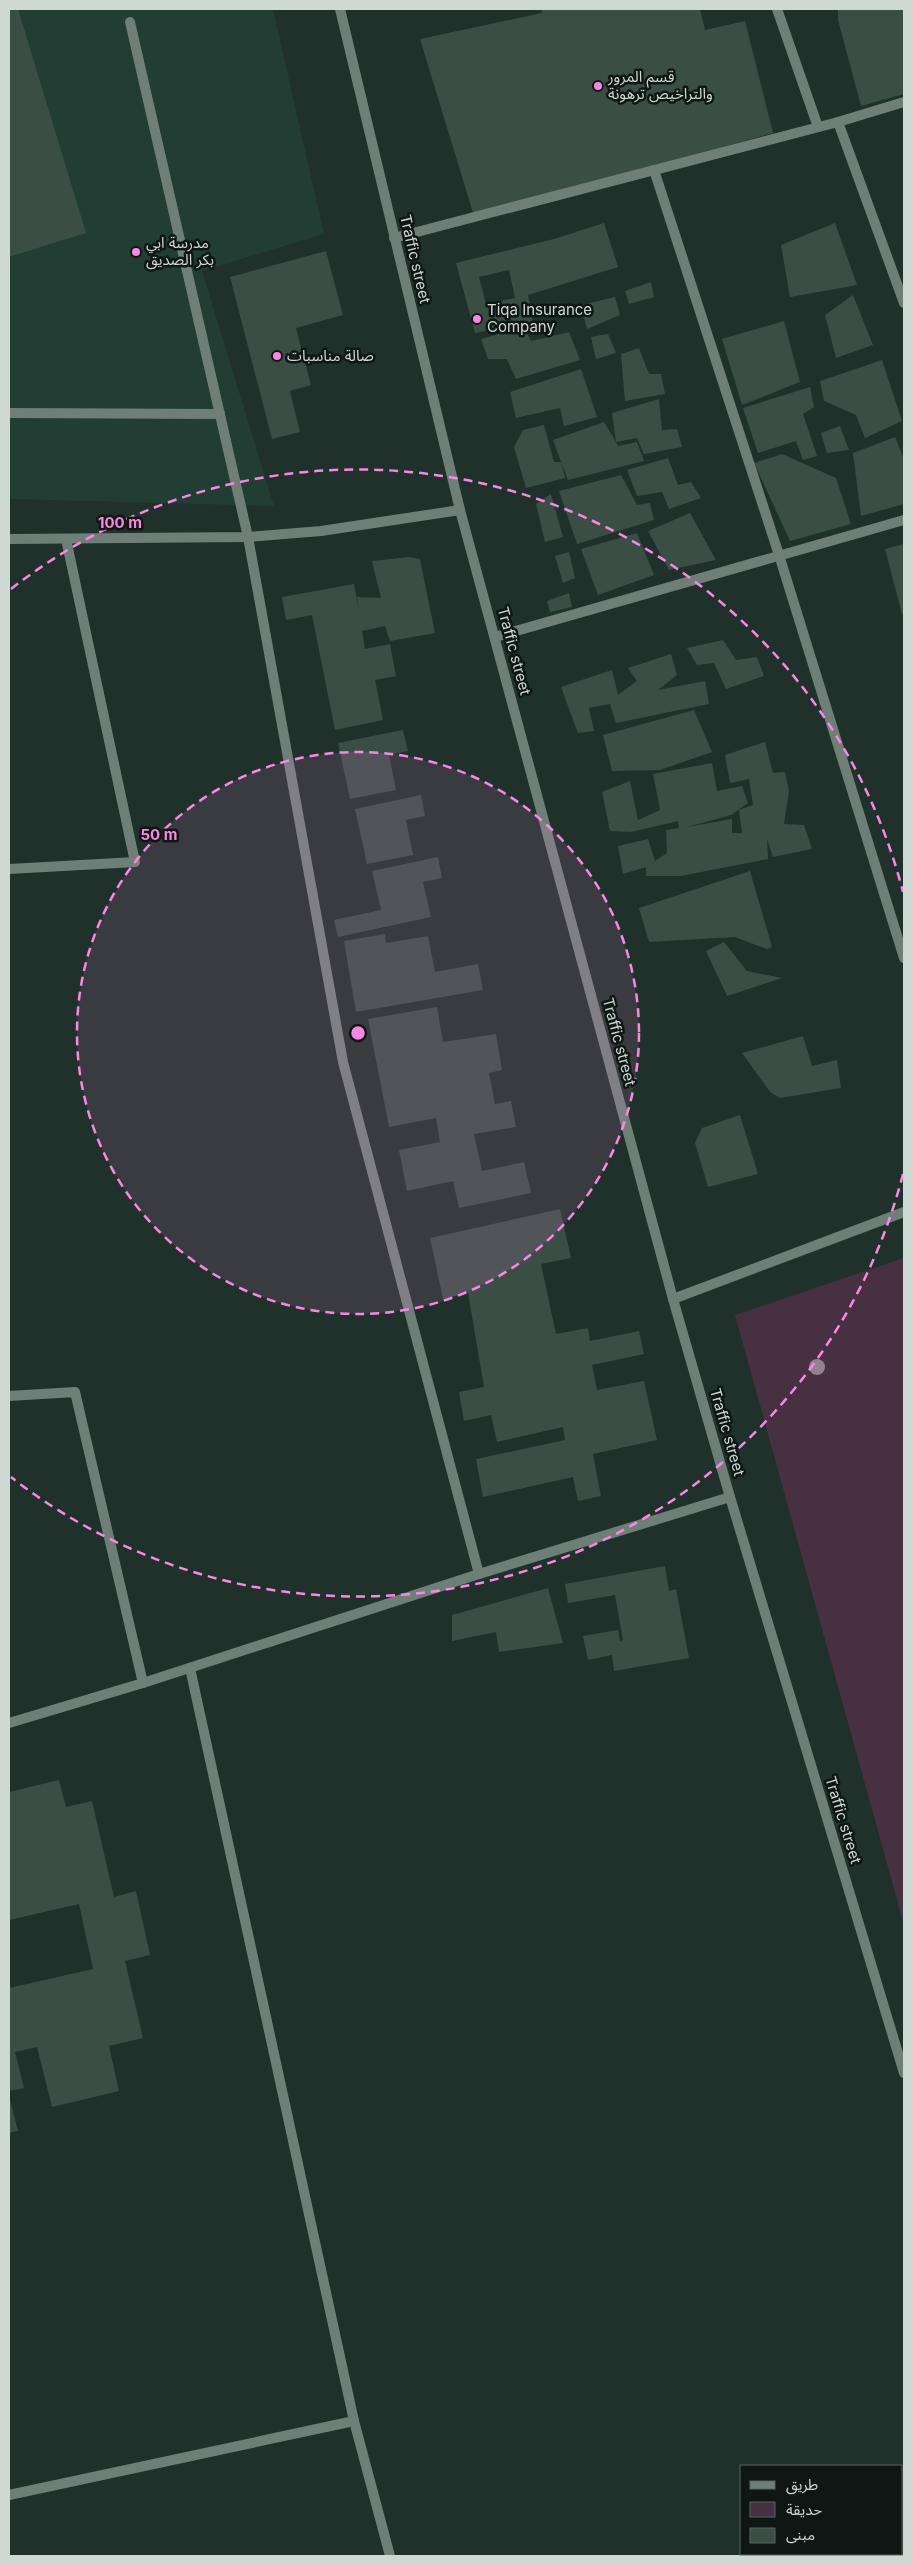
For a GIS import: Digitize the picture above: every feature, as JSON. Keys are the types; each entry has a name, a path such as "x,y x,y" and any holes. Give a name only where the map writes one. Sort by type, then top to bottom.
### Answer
{"street":[{"name":"Traffic street","path":"340,9 460,510 673,1299 730,1497 904,2073"},
{"path":"777,9 818,127"},
{"path":"130,22 248,537 343,1062 479,1574"},
{"path":"394,238 838,122 904,102"},
{"path":"838,122 904,303"},
{"path":"654,170 779,555 904,958"},
{"path":"9,412 220,414"},
{"path":"9,539 248,537 321,531 460,510"},
{"path":"495,637 904,520"},
{"path":"9,868 135,862 66,539"},
{"path":"673,1299 904,1212"},
{"path":"9,1396 75,1392 143,1683"},
{"path":"9,1723 143,1683 479,1574 730,1497"},
{"path":"190,1668 354,2421 390,2556"},
{"path":"9,2495 354,2421"}],"shaded area":[{"name":"مدرسة ابي بكر الصديق","path":"9,9 273,9 324,234 202,271 274,506 9,499"}],"green space":[{"path":"904,1258 904,1925 735,1315"}],"building":[{"path":"9,9 18,9 86,233 9,257"},
{"name":"قسم المرور والتراخيص ترهونة","path":"541,9 700,9 705,30 745,21 773,133 474,216 420,39 542,13"},
{"path":"838,9 904,9 904,94 861,106 838,20"},
{"path":"604,223 618,267 528,295 533,322 475,333 456,263 554,239","holes":["509,270 515,298 486,304 479,277"]},
{"path":"835,223 857,285 790,297 781,245"},
{"name":"صالة مناسبات","path":"326,251 343,315 296,328 311,385 290,391 300,432 272,439 230,277"},
{"path":"651,282 654,297 629,304 625,291"},
{"path":"853,295 873,345 836,358 825,315"},
{"path":"615,297 620,315 587,329 581,305"},
{"path":"784,321 800,382 742,405 722,339"},
{"path":"523,327 531,341 569,332 580,360 516,379 507,359 488,359 481,339"},
{"path":"608,334 616,353 596,359 591,337"},
{"path":"639,348 649,374 661,374 665,394 625,401 621,354"},
{"path":"882,360 902,421 865,438 856,415 824,401 820,381"},
{"path":"581,369 597,417 564,426 560,408 516,418 510,392"},
{"path":"810,387 814,407 803,414 817,456 803,460 796,441 758,453 743,408"},
{"path":"659,399 662,430 677,429 682,447 644,454 637,438 616,442 612,413"},
{"path":"604,422 618,446 637,442 644,461 568,480 553,440"},
{"path":"544,425 554,462 561,462 565,478 526,488 514,447 523,430"},
{"path":"840,426 849,450 827,453 821,433"},
{"path":"895,437 904,459 904,504 861,516 853,453"},
{"path":"782,454 836,478 851,524 790,541 754,463"},
{"path":"668,458 678,485 691,482 701,498 669,509 662,492 637,496 627,470"},
{"path":"621,475 637,505 650,503 654,520 577,544 559,491"},
{"path":"551,494 563,537 545,542 536,504"},
{"path":"690,513 716,560 669,570 648,531"},
{"path":"637,533 654,575 598,595 581,549"},
{"path":"904,544 904,614 902,614 885,549"},
{"path":"569,552 575,578 563,583 555,556"},
{"path":"409,557 420,559 435,633 390,641 385,626 362,631 365,649 390,644 396,676 375,680 383,720 335,730 312,615 286,620 282,597 354,584 359,612 357,597 381,598 372,561"},
{"path":"569,593 572,607 550,612 547,601"},
{"path":"723,640 736,660 757,657 764,676 726,689 714,663 697,665 687,648"},
{"path":"671,654 677,675 658,690 705,681 709,704 616,723 610,704 589,708 594,731 578,733 561,687 612,670 618,695 637,681 628,668"},
{"path":"694,710 712,752 660,770 612,771 603,735"},
{"path":"403,730 408,751 389,755 396,790 350,799 338,743"},
{"path":"765,742 773,773 785,772 789,791 784,824 804,825 812,849 773,857 767,839 768,859 681,876 646,876 646,867 623,874 618,846 648,839 655,861 667,853 666,830 679,828 678,821 631,832 610,831 602,792 630,781 638,820 660,810 653,774 712,763 717,791 742,786 748,803 731,815 687,827 732,819 732,833 742,833 739,810 753,805 749,779 730,783 725,755"},
{"path":"421,795 425,816 406,820 413,855 367,864 355,809"},
{"path":"438,857 442,878 423,882 431,917 338,937 334,920 381,910 372,871"},
{"path":"750,871 772,947 767,949 735,937 649,942 639,908"},
{"path":"385,934 386,943 428,936 435,972 478,964 483,990 356,1012 344,941"},
{"path":"724,942 747,971 782,978 727,996 706,951"},
{"path":"437,1007 443,1042 496,1034 502,1070 489,1073 495,1104 511,1101 516,1127 474,1134 482,1171 524,1162 531,1193 459,1208 453,1181 407,1191 399,1150 440,1142 436,1118 389,1127 368,1019"},
{"path":"803,1036 812,1066 837,1060 841,1088 780,1098 770,1092 742,1053"},
{"path":"740,1115 758,1174 708,1187 695,1143 702,1128"},
{"path":"560,1209 571,1258 541,1264 556,1334 588,1328 590,1341 639,1331 644,1354 592,1365 597,1390 644,1381 657,1440 593,1454 601,1496 578,1501 573,1477 483,1497 476,1459 565,1440 563,1427 497,1442 491,1415 464,1421 459,1392 484,1387 468,1293 443,1299 430,1238"},
{"path":"665,1566 669,1591 676,1589 689,1658 614,1671 612,1655 588,1660 583,1636 618,1630 620,1641 623,1640 615,1595 568,1603 565,1584"},
{"path":"548,1588 563,1643 499,1652 496,1632 452,1641 452,1615"},
{"path":"59,1780 66,1807 92,1801 114,1897 136,1891 150,1955 125,1961 143,2038 109,2046 119,2091 52,2107 37,2047 15,2052 24,2088 9,2091 9,1988 93,1969 79,1904 9,1920 9,1792"},
{"path":"9,2096 18,2131 9,2133"}],"place":[{"name":"قسم المرور والتراخيص ترهونة","path":"598,86"},
{"name":"مدرسة ابي بكر الصديق","path":"136,252"},
{"name":"Tiqa Insurance Company","path":"477,319"},
{"name":"صالة مناسبات","path":"277,356"}]}
